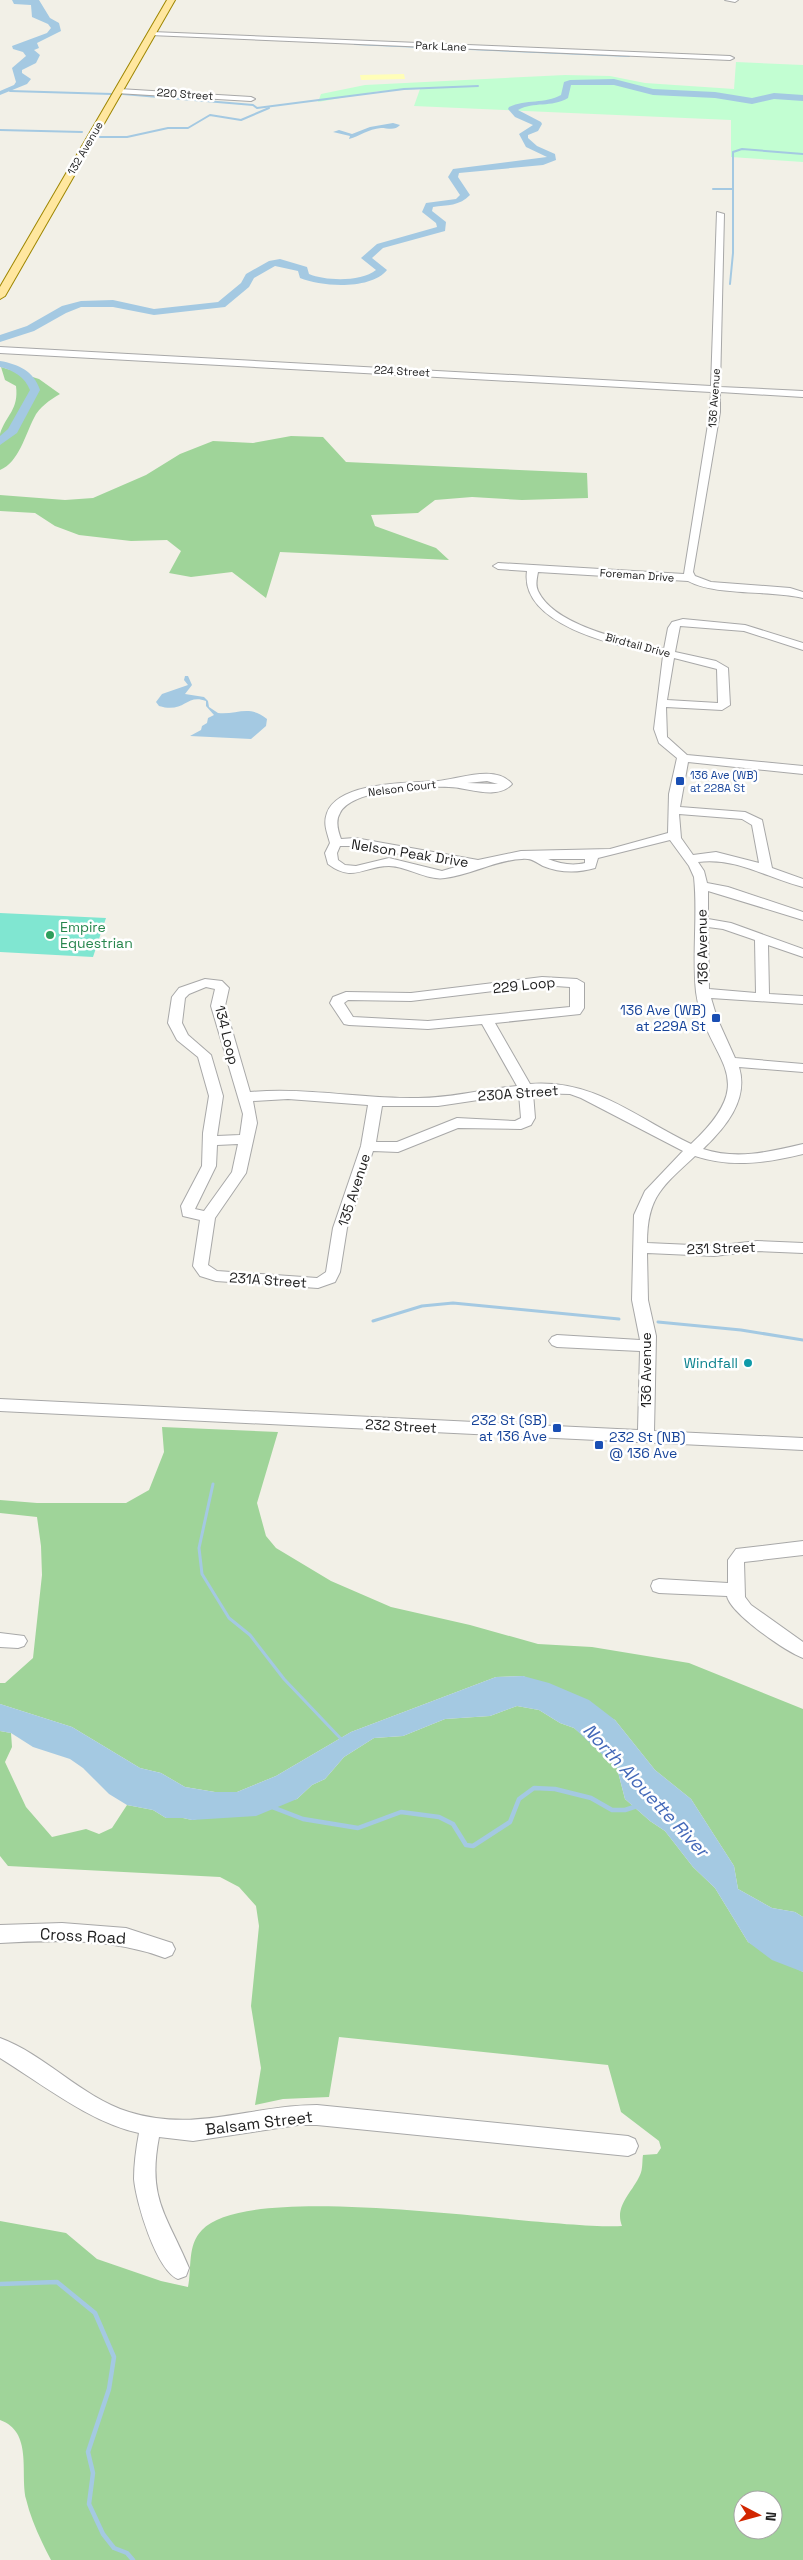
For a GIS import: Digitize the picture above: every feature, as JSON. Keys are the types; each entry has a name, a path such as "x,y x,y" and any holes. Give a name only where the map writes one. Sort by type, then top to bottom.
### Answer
{"main road":[{"name":"132 Avenue","path":"0,296 171,0"}],"street":[{"path":"728,0 735,0"},
{"name":"Park Lane","path":"152,34 730,58"},
{"name":"220 Street","path":"119,91 251,98"},
{"name":"136 Avenue","path":"690,578 688,572 715,412 720,214"},
{"name":"224 Street","path":"0,350 803,394"},
{"name":"Foreman Drive","path":"498,566 690,578 710,587 771,587 803,595"},
{"name":"Birdtail Drive","path":"533,568 531,580 533,592 553,612 604,637 644,649 721,666 724,705 722,707 662,703"},
{"path":"803,647 745,628 683,622 676,624 673,628 662,703 661,737 684,758 803,770"},
{"path":"674,835 678,771 684,758"},
{"name":"Nelson Court","path":"336,843 331,828 335,810 345,801 371,791 451,783 469,778 501,780 506,784"},
{"path":"675,810 745,816 758,823 766,870"},
{"name":"136 Avenue","path":"646,1438 648,1346 640,1300 640,1222 645,1202 650,1193 690,1151 717,1128 728,1111 733,1098 734,1079 702,993 703,922 700,875 674,835"},
{"name":"Nelson Peak Drive","path":"478,864 355,842 336,843 331,853 334,865 356,870 389,862 444,875 478,864 535,854 544,862 586,868 591,865 592,855 611,853 674,835"},
{"path":"690,859 716,856 803,883"},
{"path":"701,886 724,890 803,916"},
{"path":"703,922 726,926 803,953"},
{"path":"761,937 763,997"},
{"name":"229 Loop","path":"542,980 572,981 577,983 579,987 577,1008 571,1013 547,1012 486,1020 428,1025 353,1023 346,1019 337,1003 338,1000 346,996 411,997 499,988 542,980"},
{"name":"134 Loop","path":"205,1272 200,1266 208,1217 240,1172 250,1123 246,1097 233,1062 218,1006 222,988 212,982 190,987 179,997 175,1023 182,1037 204,1055 216,1096 209,1166 188,1206 188,1212 208,1217"},
{"path":"702,993 803,1000"},
{"path":"368,1146 398,1147 457,1123 516,1126 526,1122 528,1118 526,1090 486,1020"},
{"path":"728,1062 803,1068"},
{"name":"230A Street","path":"246,1097 271,1094 420,1103 526,1090 558,1089 582,1093 605,1103 690,1151 723,1160 741,1161 780,1155 803,1149"},
{"name":"135 Avenue","path":"330,1278 340,1228 368,1146 376,1100"},
{"path":"211,1141 247,1139"},
{"name":"231 Street","path":"640,1248 714,1251 757,1246 803,1248"},
{"name":"231A Street","path":"205,1272 216,1276 318,1284 330,1278"},
{"path":"557,1340 648,1346"},
{"name":"232 Street","path":"0,1405 646,1438 803,1444"},
{"path":"803,1548 742,1554 736,1560 736,1599 746,1610 803,1651"},
{"path":"659,1586 736,1590"},
{"path":"0,1640 18,1641"},
{"name":"Cross Road","path":"0,1934 79,1933 145,1940 165,1949"},
{"name":"Balsam Street","path":"0,2047 100,2110 127,2121 151,2126 193,2130 224,2128 298,2115 317,2115 628,2146"},
{"path":"151,2126 144,2166 148,2204 158,2232 178,2268"}],"green space":[{"path":"736,62 803,65 803,162 731,157 731,120 414,106 420,89 379,91 318,102 321,94 365,85 565,75 610,76 645,83 734,89"},
{"path":"1,367 39,379 60,394 39,410 17,455 7,466 0,470 0,434 16,401 16,386 5,380"},
{"path":"291,436 323,437 346,462 587,473 588,498 522,500 472,497 435,500 418,513 371,515 375,526 436,548 449,560 280,552 266,598 232,572 191,577 169,573 181,551 167,540 131,541 79,535 55,526 35,513 0,511 0,495 65,500 93,498 146,475 180,454 213,441 253,443"},
{"path":"162,1427 278,1432 257,1503 266,1536 276,1548 331,1581 391,1607 470,1625 538,1644 592,1647 689,1663 803,1709 803,1917 795,1912 772,1908 738,1889 734,1866 691,1799 655,1770 615,1720 523,1676 496,1677 351,1732 276,1776 237,1792 215,1792 185,1787 161,1773 140,1768 72,1727 0,1704 0,1683 5,1683 33,1658 42,1575 37,1517 0,1513 0,1500 37,1503 126,1503 149,1490 164,1452"},
{"path":"517,1706 539,1710 560,1723 574,1728 617,1768 625,1799 650,1821 665,1831 693,1867 715,1888 748,1942 803,1972 803,2560 51,2560 37,2530 26,2499 21,2443 17,2434 10,2426 0,2420 0,2221 66,2233 97,2259 161,2281 188,2287 192,2250 197,2236 202,2230 231,2215 277,2208 336,2206 583,2225 622,2226 620,2212 640,2175 643,2155 657,2154 661,2148 659,2141 621,2112 608,2065 339,2037 329,2097 283,2099 255,2105 261,2068 251,2006 259,1926 256,1906 239,1887 220,1877 8,1866 0,1856 0,1731 11,1733 12,1747 5,1762 26,1807 52,1837 86,1829 99,1834 112,1828 127,1805 153,1810 166,1818 192,1820 297,1799 312,1785 325,1779 344,1757 374,1738 403,1736 445,1719 490,1716"}],"sand":[{"path":"404,74 405,79 361,80 360,75"}],"shaded area":[{"name":"Empire Equestrian","path":"0,913 106,918 93,957 0,952"}],"water":[{"path":"12,0 39,0 50,18 59,23 61,31 37,43 39,48 34,50 40,55 36,63 22,70 22,73 31,79 27,84 0,95 0,91 14,85 16,82 12,68 26,56 23,52 13,49 12,46 47,33 51,28 48,24 32,17 31,5 14,4"},
{"path":"393,123 400,125 394,129 381,128 372,130 349,139 350,136 333,132 339,130 352,134 370,127"},
{"path":"185,676 188,676 192,685 185,694 204,697 208,701 209,707 218,713 254,712 267,719 266,726 251,739 190,736 201,730 202,726 207,723 208,718 214,715 206,706 206,701 199,699 168,708 159,706 156,702 162,694 188,685 184,680"},
{"path":"523,1676 549,1683 589,1700 615,1720 655,1770 691,1799 734,1866 738,1889 772,1908 795,1912 803,1917 803,1972 772,1960 748,1942 715,1888 693,1867 665,1831 650,1821 625,1799 617,1768 574,1728 560,1723 539,1710 517,1706 490,1716 445,1719 403,1736 374,1738 344,1757 325,1779 312,1785 297,1799 256,1816 192,1820 166,1818 153,1810 127,1805 109,1794 83,1768 70,1759 33,1747 11,1733 0,1731 0,1704 72,1727 140,1768 161,1773 185,1787 215,1792 237,1792 276,1776 351,1732 496,1677"}],"waterway":[{"path":"355,44 465,49"},
{"path":"470,49 629,56"},
{"name":"North Alouette River","path":"0,339 31,329 62,310 81,304 113,304 154,312 221,305 245,285 250,276 272,263 280,262 303,269 304,276 311,279 345,281 377,275 382,270 366,258 380,246 442,229 441,222 427,212 429,205 459,201 465,195 453,177 456,171 543,162 553,158 526,142 523,134 535,129 538,124 518,115 512,109 522,104 555,102 565,96 567,84 573,82 614,82 653,92 715,95 752,101 774,96 803,98"},
{"path":"123,94 253,105 257,108 404,89 478,86"},
{"path":"10,91 112,94"},
{"path":"100,137 127,137 168,128 188,128 210,115 241,120 269,108"},
{"path":"0,130 82,132"},
{"path":"733,189 733,152 742,149 803,154"},
{"path":"713,189 733,189"},
{"path":"730,284 733,253 733,189"},
{"name":"North Alouette River","path":"0,364 22,372 30,380 35,390 13,431 0,442"},
{"path":"373,1321 422,1306 453,1303 619,1319"},
{"path":"658,1322 741,1330 803,1340"},
{"path":"213,1484 199,1548 202,1574 229,1618 250,1635 284,1679 343,1741"},
{"path":"272,1807 303,1819 358,1828 401,1812 439,1817 453,1824 466,1845 473,1846 510,1822 519,1799 534,1788 555,1789 591,1798 612,1810 625,1810 637,1806"},
{"path":"0,2284 57,2282 95,2313 114,2357 109,2389 88,2452 93,2473 89,2504 103,2534 114,2548 127,2553 133,2560"}],"place":[{"name":"136 Ave (WB) at 228A St","path":"680,781"},
{"name":"Empire Equestrian","path":"50,935"},
{"name":"136 Ave (WB) at 229A St","path":"716,1018"},
{"name":"Windfall","path":"748,1363"},
{"name":"232 St (SB) at 136 Ave","path":"557,1428"},
{"name":"232 St (NB) @ 136 Ave","path":"599,1445"}]}
